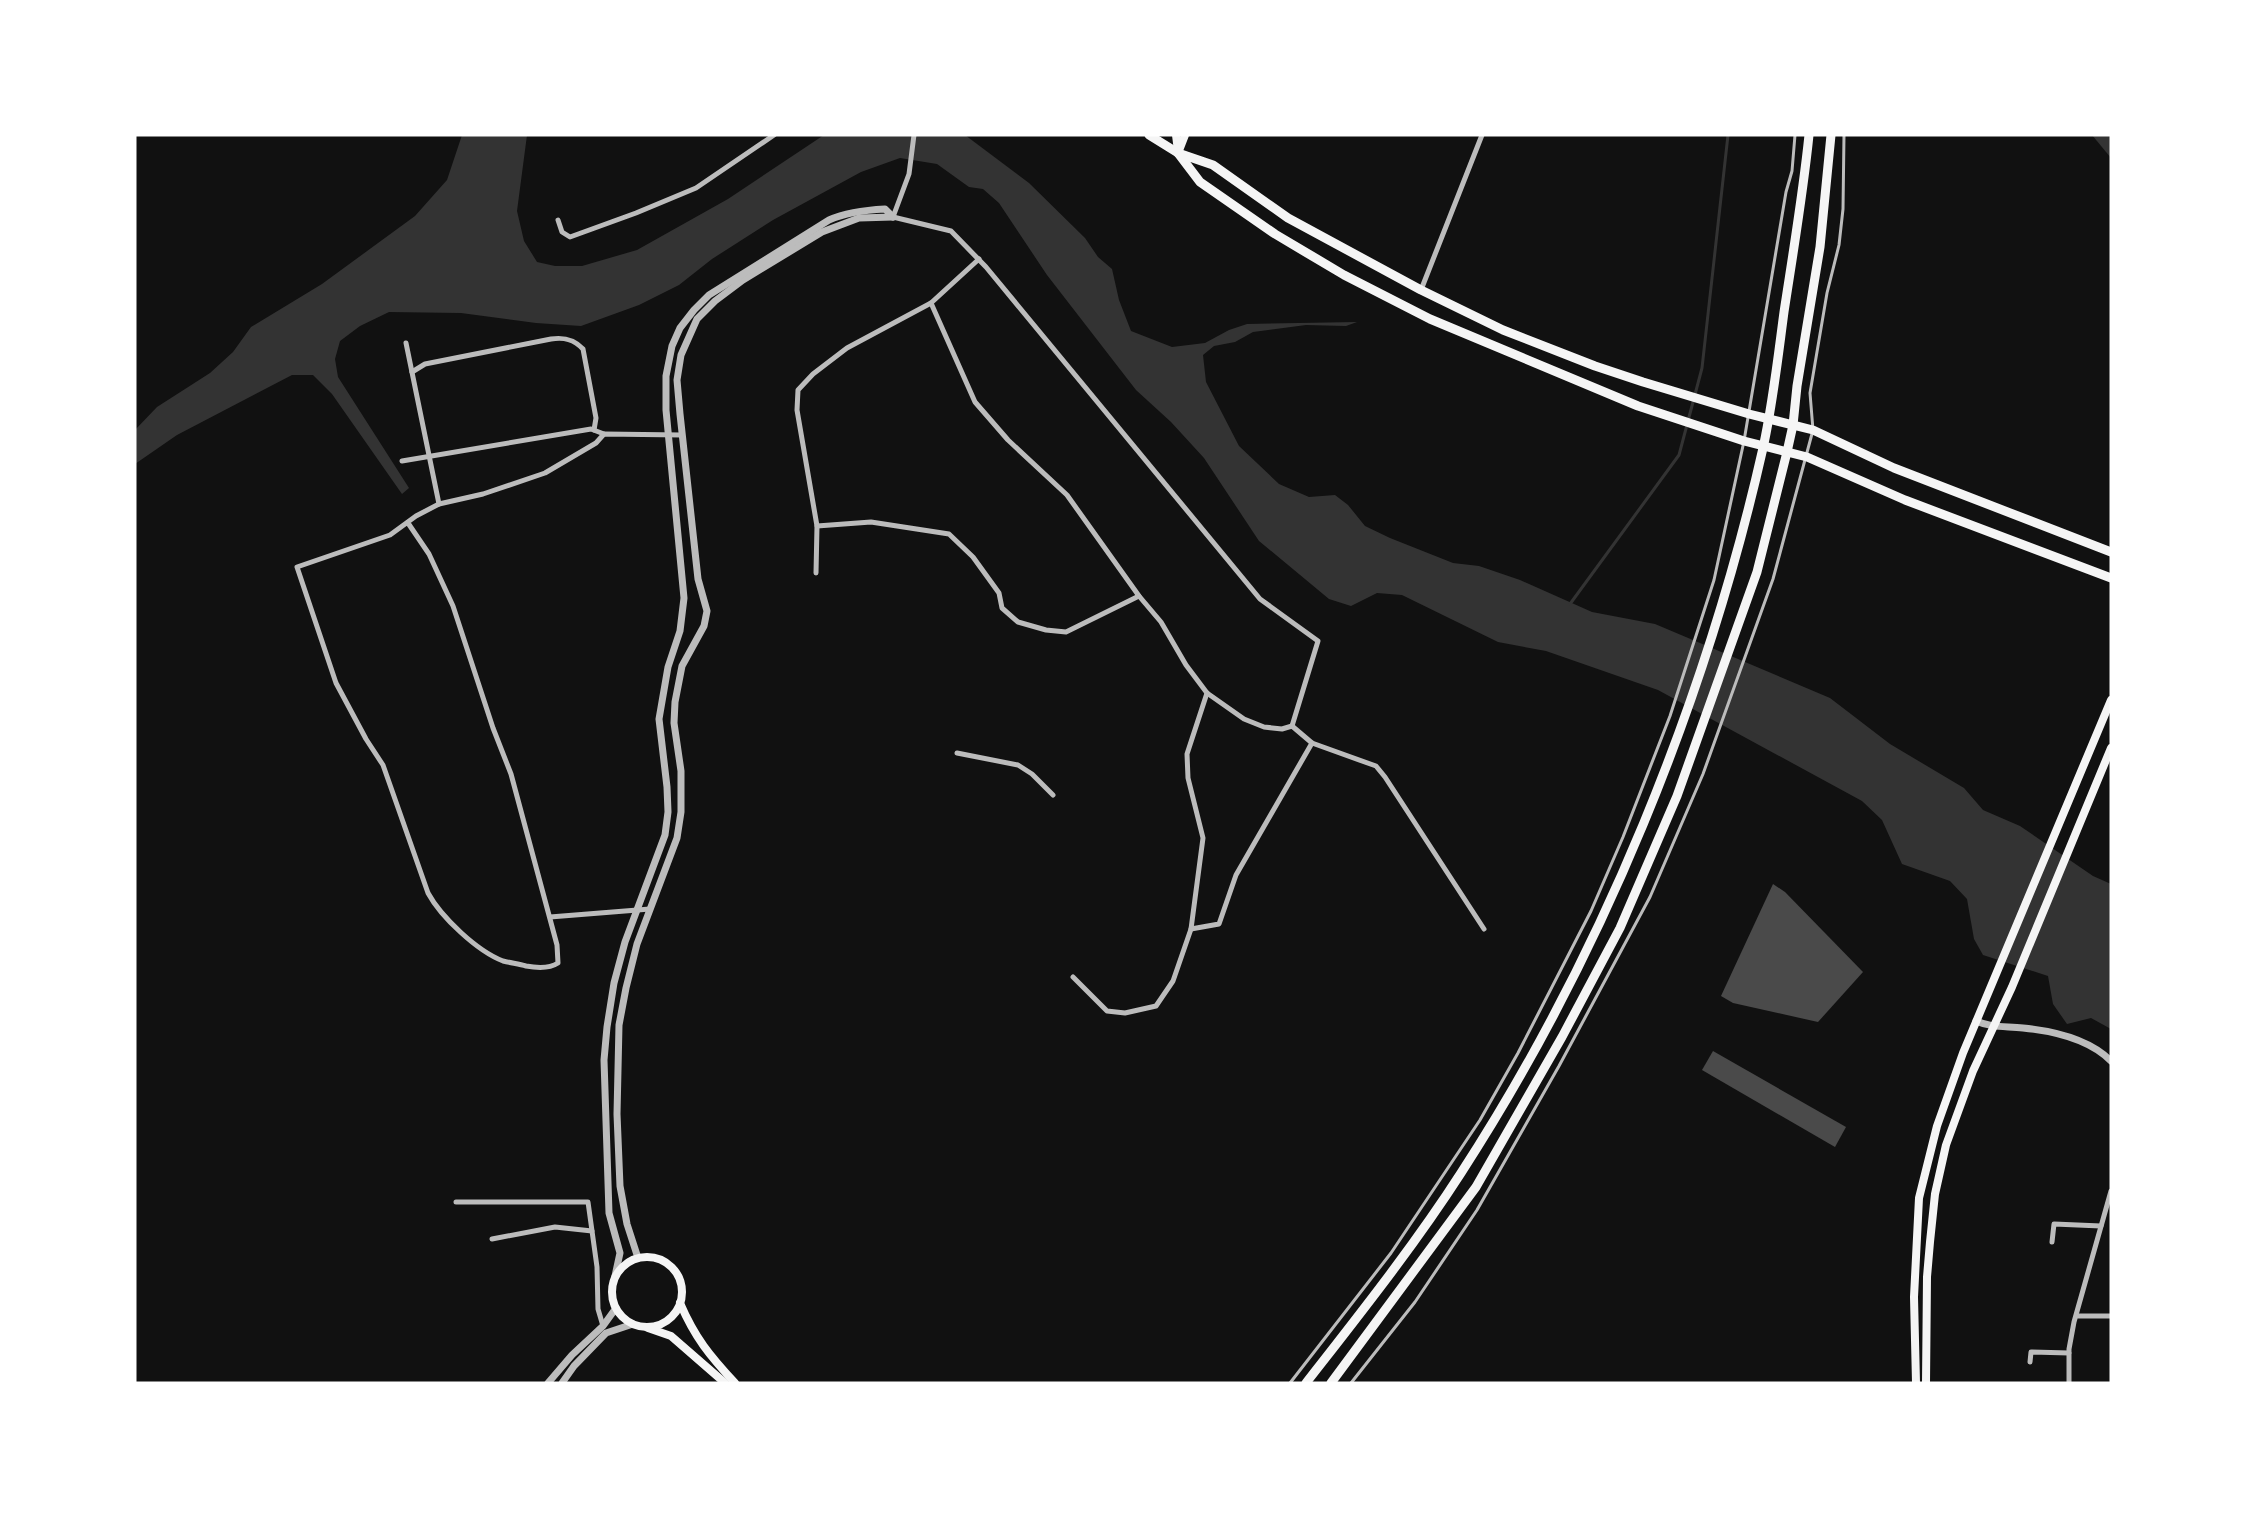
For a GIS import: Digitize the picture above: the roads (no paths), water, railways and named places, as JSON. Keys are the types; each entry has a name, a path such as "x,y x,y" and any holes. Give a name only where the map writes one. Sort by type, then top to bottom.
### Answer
{"main road":[{"path":"1149,135 1178,153 1213,165 1288,218 1421,290 1503,330 1594,366 1643,382 1749,414 1813,430 1894,468 2111,552"},
{"path":"1176,135 1178,153 1200,182 1275,234 1344,275 1430,319 1638,406 1744,441 1807,457 1905,500 2111,578"},
{"path":"1178,153 1185,135"},
{"path":"1306,1383 1404,1255 1461,1174 1503,1106 1591,941 1637,841 1683,721 1713,632 1744,525 1769,419 1809,135"},
{"path":"1330,1383 1476,1187 1562,1037 1620,928 1677,796 1757,572 1787,452 1820,247 1831,135"},
{"path":"1916,1383 1914,1296 1919,1198 1942,1108 1976,1021 2111,700"},
{"path":"1926,1383 1927,1277 1935,1194 1949,1137 1972,1071 2012,987 2111,748"},
{"path":"644,1327 656,1326 675,1313 682,1292 675,1272 659,1259 649,1257 629,1262 615,1276 612,1298 616,1308 633,1324 670,1336 725,1383"},
{"path":"680,1303 691,1329 708,1354 735,1383"}],"street":[{"path":"558,220 562,232 570,237 636,213 696,188 774,135"},
{"path":"893,217 909,174 914,135"},
{"path":"1421,290 1482,135"},
{"path":"615,1276 620,1253 609,1213 604,1060 607,1027 614,983 625,942 665,835 668,812 667,788 660,719 668,667 683,612 684,584 669,435 666,376 672,346 680,328 709,295 829,220 841,214 860,210 885,209 893,217"},
{"path":"638,1258 627,1224 620,1186 616,1114 618,1044 626,988 637,944 676,838 681,812 681,771 674,723 675,702 682,666 705,626 707,611 698,579 677,380 681,355 697,319 715,301 743,280 822,232 859,218 893,217 951,231 979,259 1260,599 1317,640 1292,726"},
{"path":"816,573 817,526 797,410 798,390 813,374 847,348 931,303 979,259"},
{"path":"931,303 957,357 975,402 1008,440 1067,495 1139,596 1161,622 1186,665 1207,693 1244,719 1264,727 1282,729 1292,726"},
{"path":"412,372 425,364 551,339 568,339 578,343 583,349 596,418 594,430"},
{"path":"406,343 439,504"},
{"path":"402,461 594,430 604,434 682,435"},
{"path":"408,523 429,554 453,606 493,728 511,774 557,945 558,963 553,967 536,968 504,961 490,954 478,946 435,906 428,893 383,765 360,729 336,683 297,567 390,535 416,516 439,504 483,494 545,473 596,443 604,434"},
{"path":"817,526 871,522 949,534 973,557 999,593 1002,608 1018,622 1046,630 1066,632 1139,596"},
{"path":"1073,977 1107,1011 1125,1013 1156,1006 1173,981 1191,929 1203,838 1188,778 1187,754 1207,693"},
{"path":"1292,726 1312,743 1376,766 1484,929"},
{"path":"1191,929 1219,924 1236,875 1312,743"},
{"path":"957,753 1018,765 1032,774 1053,795"},
{"path":"550,917 650,909"},
{"path":"1976,1021 1991,1027 2040,1030 2091,1046 2111,1061"},
{"path":"2068,1383 2069,1353 2074,1322 2078,1316 2078,1308 2111,1191"},
{"path":"456,1202 588,1202 597,1267 598,1309 603,1326"},
{"path":"2052,1242 2054,1224 2101,1226"},
{"path":"492,1239 555,1227 592,1231"},
{"path":"548,1383 572,1355 603,1326 616,1308"},
{"path":"2078,1316 2111,1316"},
{"path":"562,1383 606,1333 633,1324"},
{"path":"2030,1362 2031,1352 2069,1353"}],"lane":[{"path":"1290,1383 1391,1253 1480,1120 1518,1053 1591,910 1623,837 1670,716 1714,580 1749,414 1792,171 1795,135"},
{"path":"1351,1383 1414,1302 1477,1210 1559,1066 1650,897 1718,734 1773,579 1813,430 1810,393 1827,293 1839,244 1843,209 1844,135"}],"waterway":[{"path":"1570,604 1679,455 1702,368 1728,135"}]}
